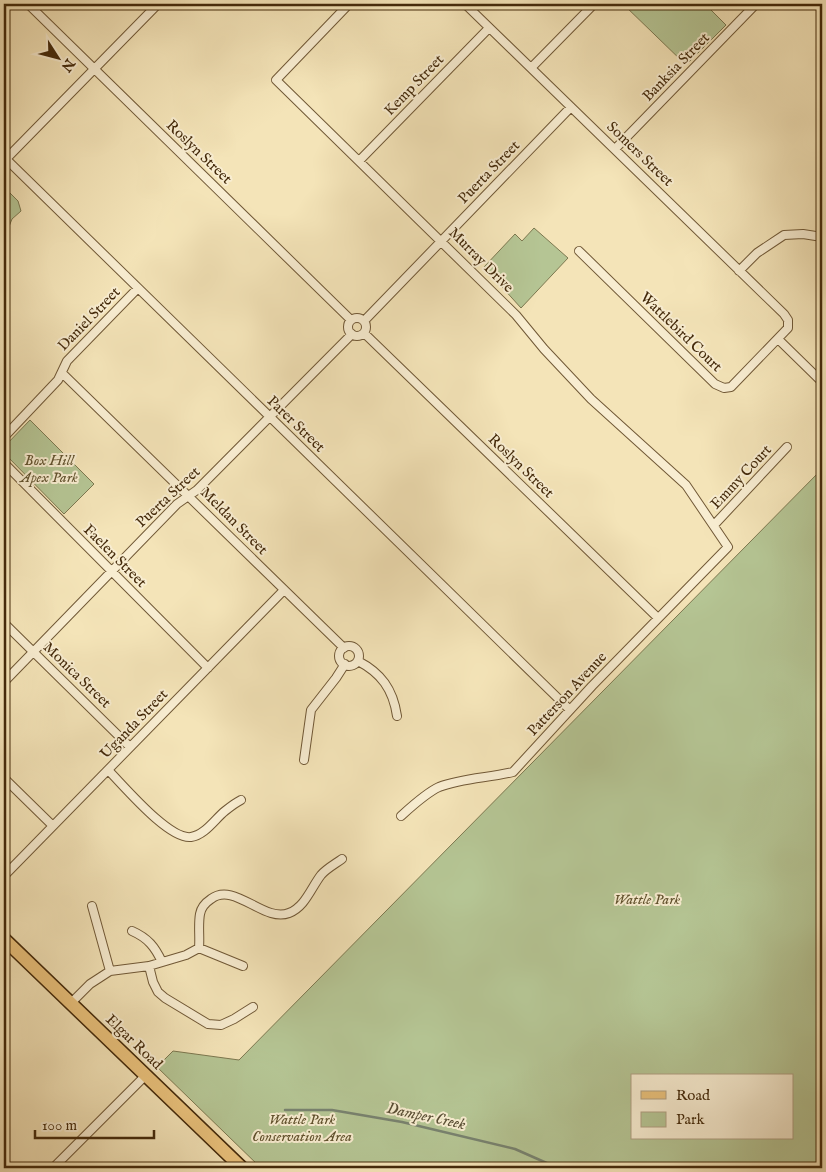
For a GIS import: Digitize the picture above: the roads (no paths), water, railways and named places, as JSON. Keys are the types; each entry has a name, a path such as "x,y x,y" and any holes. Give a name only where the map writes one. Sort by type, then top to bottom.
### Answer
{"main road":[{"name":"Elgar Road","path":"4,940 241,1168"},
{"path":"4,948 18,953"}],"street":[{"name":"Roslyn Street","path":"28,4 351,320"},
{"path":"5,158 158,4"},
{"name":"Murray Drive","path":"349,4 276,80 516,314 544,349 591,399 686,485 728,547"},
{"name":"Somers Street","path":"465,4 784,314 788,320 788,328"},
{"path":"531,68 594,4"},
{"name":"Banksia Street","path":"615,149 756,4"},
{"name":"Kemp Street","path":"360,162 489,28"},
{"name":"Puerta Street","path":"364,321 571,107"},
{"name":"Parer Street","path":"5,158 570,710"},
{"path":"739,271 757,253 784,235 803,234 822,238"},
{"name":"Wattlebird Court","path":"579,250 715,384 724,388 731,387 788,328"},
{"name":"Daniel Street","path":"4,437 48,391 62,373 67,361 138,288"},
{"path":"356,318 364,321 366,326 364,333 357,336 352,334 348,326 351,320 356,318"},
{"name":"Roslyn Street","path":"364,333 658,618"},
{"name":"Puerta Street","path":"4,682 177,504 197,490 352,334"},
{"path":"778,339 822,382"},
{"name":"Meldan Street","path":"62,373 344,648"},
{"name":"Emmy Court","path":"714,525 787,447"},
{"name":"Faelen Street","path":"4,463 208,668"},
{"name":"Patterson Avenue","path":"401,816 410,807 438,788 466,779 513,772 570,710 728,547"},
{"name":"Uganda Street","path":"4,876 284,590"},
{"name":"Monica Street","path":"4,624 130,747"},
{"path":"345,664 340,656 344,648 350,646 356,648 359,654 358,661"},
{"path":"345,664 353,664 358,661"},
{"path":"358,661 375,671 388,686 395,701 397,716"},
{"path":"304,760 311,710 345,664"},
{"path":"108,770 167,829 179,835 191,837 200,833 224,811 241,800"},
{"path":"4,778 53,826"},
{"path":"199,948 200,912 205,903 214,896 224,894 238,898 277,916 290,913 302,904 322,874 342,859"},
{"path":"92,906 110,971"},
{"path":"132,931 143,935 155,947 162,962"},
{"path":"71,1003 90,984 110,971 149,966 186,955 199,948"},
{"path":"199,948 243,966"},
{"path":"149,966 158,992 208,1024 221,1025 253,1007"},
{"path":"53,1168 146,1075"}],"waterway":[{"name":"Damper Creek","path":"285,1110 332,1110 402,1122 515,1149 558,1168"}],"park label":[{"name":"Box Hill Apex Park","path":"49,468"},
{"name":"Wattle Park","path":"647,899"},
{"name":"Wattle Park Conservation Area","path":"302,1128"}]}
